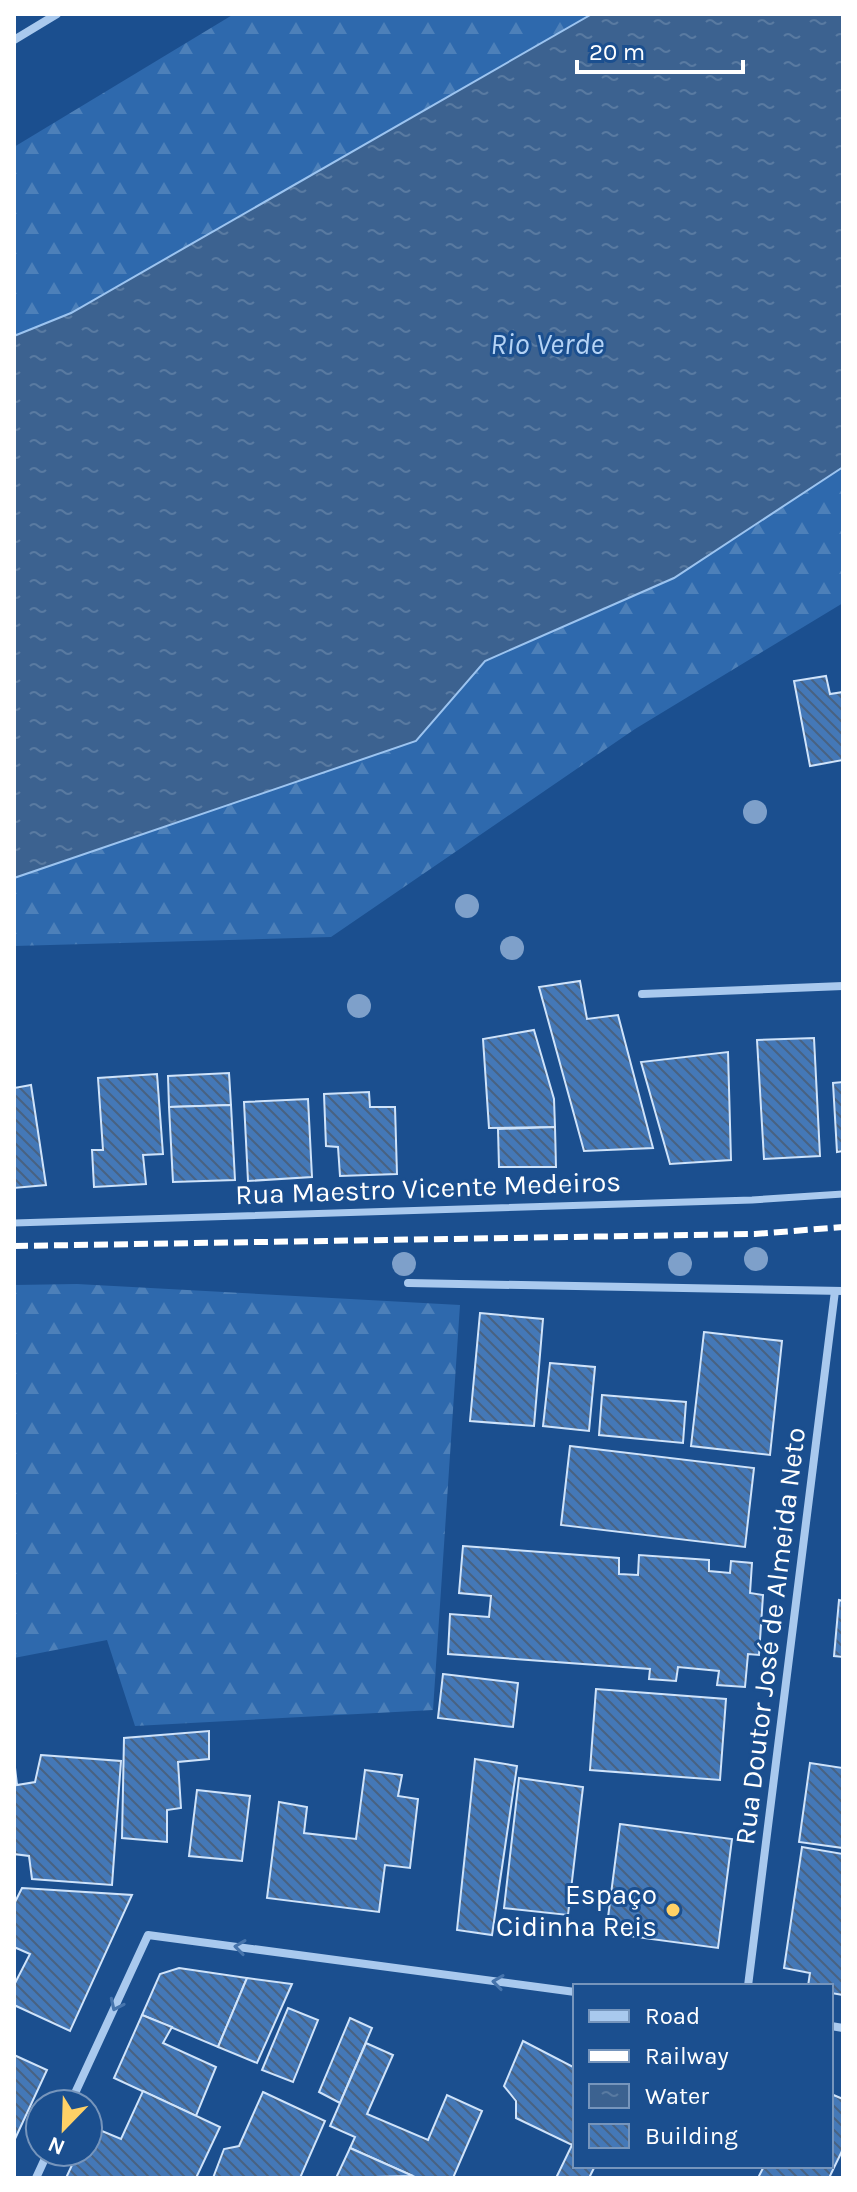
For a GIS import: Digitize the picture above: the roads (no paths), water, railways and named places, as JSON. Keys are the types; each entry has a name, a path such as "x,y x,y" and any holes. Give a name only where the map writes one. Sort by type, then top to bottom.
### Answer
{"street":[{"path":"14,40 57,14"},
{"path":"642,994 843,986"},
{"name":"Rua Maestro Vicente Medeiros","path":"14,1223 737,1201 843,1194"},
{"path":"408,1283 839,1291"},
{"name":"Rua Doutor José de Almeida Neto","path":"748,1984 839,1291"},
{"path":"77,2088 148,1935 573,1992"}],"water":[{"name":"Rio Verde","path":"592,14 843,14 843,467 674,578 485,661 416,741 14,878 14,336 71,313"}],"railway":[{"path":"14,1246 755,1234 843,1227"}],"place":[{"name":"Espaço Cidinha Reis","path":"673,1910"}]}
